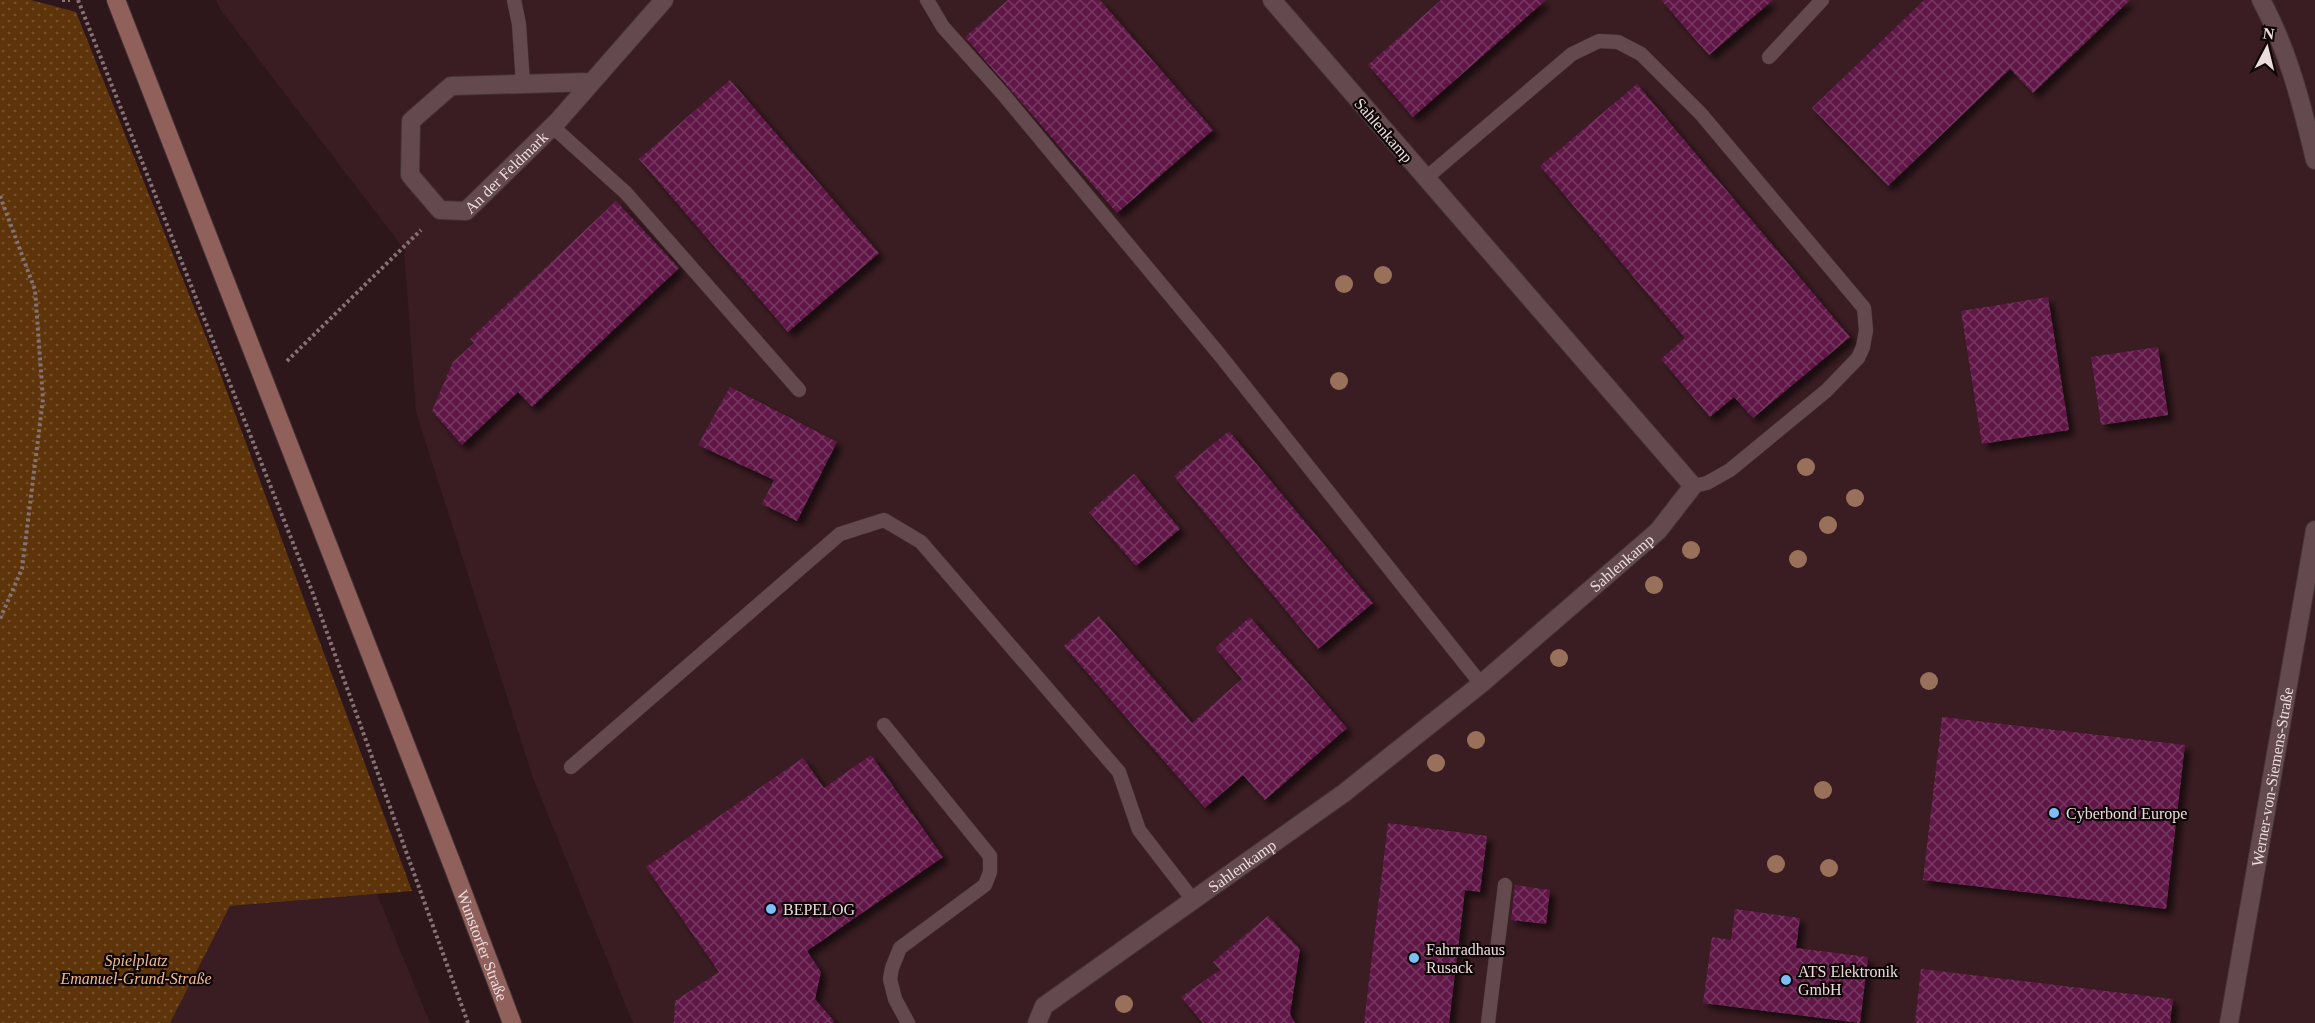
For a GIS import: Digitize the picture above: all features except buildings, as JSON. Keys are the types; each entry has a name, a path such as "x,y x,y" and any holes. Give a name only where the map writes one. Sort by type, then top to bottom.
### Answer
{"main road":[{"name":"Wunstorfer Straße","path":"116,0 512,1023"}],"street":[{"name":"An der Feldmark","path":"591,82 451,86 411,121 410,175 440,210 466,211 553,127 664,0"},
{"name":"Sahlenkamp","path":"1037,1023 1044,1006 1344,793 1481,684 1658,531 1693,486 1272,0"},
{"path":"2261,0 2271,19 2300,97 2315,160"},
{"name":"Werner-von-Siemens-Straße","path":"2229,1023 2315,530"}],"lane":[{"path":"514,0 519,24 523,84"},
{"path":"927,0 944,27 1003,94 1220,354 1481,684"},
{"path":"1769,57 1822,0"},
{"path":"1426,178 1572,54 1599,41 1618,42 1641,54 1701,114 1864,308 1866,330 1858,358 1826,391 1730,470 1707,483 1693,486"},
{"path":"553,127 626,193 799,390"},
{"path":"571,767 840,534 885,520 921,542 1119,772 1139,830 1193,900"},
{"path":"884,725 990,856 990,872 985,885 900,948 890,980 895,999 908,1023"},
{"path":"1488,1023 1505,885"}],"path":[{"path":"62,0 70,0"},
{"path":"78,0 312,591 468,1023"},
{"path":"0,196 36,290 43,399 22,568 0,619"},
{"path":"265,383 404,249 440,210"}],"shaded area":[{"path":"216,0 2315,0 2315,1023 633,1023 533,778 416,412 404,249 220,9"},
{"path":"377,894 430,1023 170,1023 230,906"}],"green space":[{"name":"Spielplatz Emanuel-Grund-Straße","path":"0,0 31,0 76,12 216,362 412,891 230,906 170,1023 0,1023"}],"place":[{"name":"Cyberbond Europe","path":"2054,813"},
{"name":"BEPELOG","path":"771,909"},
{"name":"Fahrradhaus Rusack","path":"1414,958"},
{"name":"ATS Elektronik GmbH","path":"1786,980"}]}
